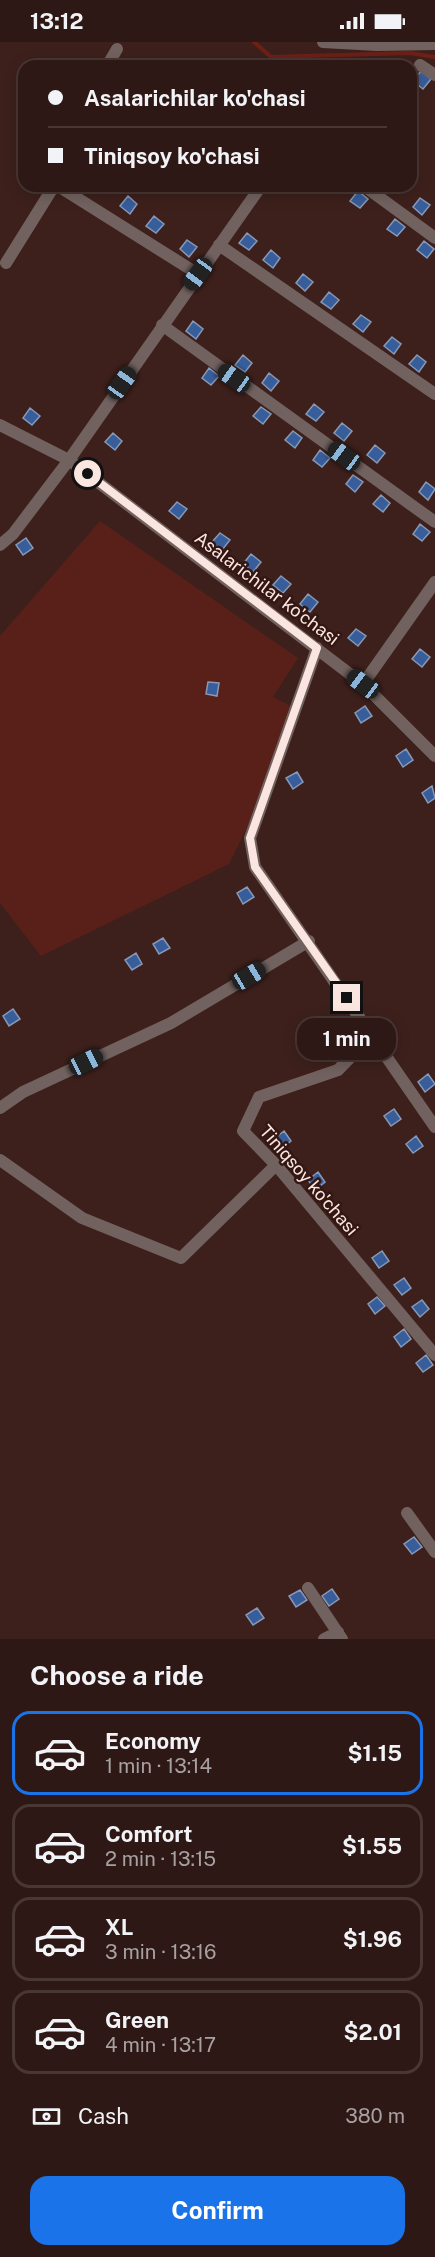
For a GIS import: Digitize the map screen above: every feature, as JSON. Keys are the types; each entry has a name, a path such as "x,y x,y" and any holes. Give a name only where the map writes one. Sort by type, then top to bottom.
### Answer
{"street":[{"path":"323,42 377,45 435,44"},
{"path":"111,60 117,49"},
{"path":"420,65 435,75"},
{"path":"6,263 52,192"},
{"path":"66,192 198,274"},
{"path":"0,545 12,534 69,460 257,192"},
{"path":"372,192 435,238"},
{"path":"219,244 435,394"},
{"path":"162,325 435,522"},
{"name":"Asalarichilar ko'chasi","path":"0,425 69,460 317,648 363,684 435,756"},
{"path":"363,684 435,582"},
{"path":"317,648 250,838 255,867 309,941 435,1128"},
{"path":"0,1108 23,1092 171,1023 309,941"},
{"name":"Tiniqsoy ko'chasi","path":"372,1035 338,1070 259,1097 243,1131 276,1165 435,1355"},
{"path":"0,1160 82,1218 181,1258 276,1165"},
{"path":"407,1513 435,1552"},
{"path":"308,1588 340,1636 324,1639"}],"shaded area":[{"path":"100,521 298,658 273,697 291,706 263,795 229,864 41,956 0,903 0,636"}],"building":[{"path":"421,71 431,79 423,89 417,84 417,76"},
{"path":"357,192 368,199 360,208 350,201"},
{"path":"128,196 137,204 130,214 120,206"},
{"path":"420,198 430,205 422,215 413,207"},
{"path":"154,216 164,224 156,233 146,226"},
{"path":"395,219 405,227 397,236 387,229"},
{"path":"247,233 257,241 249,250 239,243"},
{"path":"187,240 197,247 189,257 180,249"},
{"path":"424,241 434,249 427,258 417,250"},
{"path":"271,250 280,258 273,268 263,260"},
{"path":"303,274 313,282 305,291 296,283"},
{"path":"329,292 339,300 331,309 321,302"},
{"path":"361,315 371,322 363,332 353,324"},
{"path":"193,321 203,329 196,339 186,331"},
{"path":"392,337 401,344 394,354 384,346"},
{"path":"243,355 252,363 245,372 235,365"},
{"path":"417,355 426,362 419,372 409,364"},
{"path":"209,368 219,376 211,385 202,378"},
{"path":"269,373 279,381 271,391 262,383"},
{"path":"314,404 324,412 316,421 306,414"},
{"path":"261,407 271,414 263,424 253,416"},
{"path":"30,408 40,416 32,425 23,418"},
{"path":"342,423 352,431 344,441 334,433"},
{"path":"293,431 302,438 295,448 285,440"},
{"path":"113,433 122,441 115,450 105,442"},
{"path":"375,445 385,453 377,463 367,455"},
{"path":"320,450 330,458 322,467 313,460"},
{"path":"353,475 363,482 355,492 346,484"},
{"path":"426,482 435,489 428,500 419,492"},
{"path":"381,495 390,503 383,512 373,504"},
{"path":"177,502 187,509 179,519 169,511"},
{"path":"420,524 430,532 422,541 413,534"},
{"path":"220,533 230,540 222,550 212,542"},
{"path":"26,538 33,548 23,555 16,545"},
{"path":"251,554 261,562 253,572 243,564"},
{"path":"281,576 291,584 283,593 273,585"},
{"path":"308,594 318,602 310,612 300,604"},
{"path":"356,629 366,636 358,646 348,638"},
{"path":"420,649 430,657 422,667 412,659"},
{"path":"208,682 219,683 217,696 206,694"},
{"path":"365,706 372,716 361,723 355,713"},
{"path":"406,749 413,760 403,767 396,756"},
{"path":"297,772 303,782 293,789 286,778"},
{"path":"432,786 435,798 428,803 422,793"},
{"path":"247,887 254,897 243,904 237,893"},
{"path":"163,938 170,948 159,954 153,944"},
{"path":"136,953 142,964 132,970 125,960"},
{"path":"13,1009 20,1019 9,1026 3,1016"},
{"path":"428,1074 435,1084 425,1092 418,1082"},
{"path":"394,1109 401,1119 391,1126 384,1116"},
{"path":"284,1131 291,1141 282,1149 274,1139"},
{"path":"416,1136 423,1146 413,1153 406,1144"},
{"path":"318,1172 325,1182 315,1190 308,1180"},
{"path":"382,1251 389,1261 379,1268 372,1258"},
{"path":"404,1278 411,1288 402,1295 394,1285"},
{"path":"377,1297 385,1306 375,1314 368,1304"},
{"path":"422,1300 429,1309 420,1317 412,1307"},
{"path":"404,1329 411,1339 401,1347 394,1337"},
{"path":"426,1355 433,1365 423,1372 416,1363"},
{"path":"414,1537 422,1547 412,1554 404,1544"},
{"path":"332,1589 339,1599 329,1606 322,1596"},
{"path":"300,1590 307,1600 296,1607 289,1596"},
{"path":"257,1608 264,1618 253,1625 246,1615"}],"waterway":[{"path":"254,42 271,57 410,53 435,57"}],"route":[{"path":"88,474 317,648 250,838 255,867 347,998"}]}
